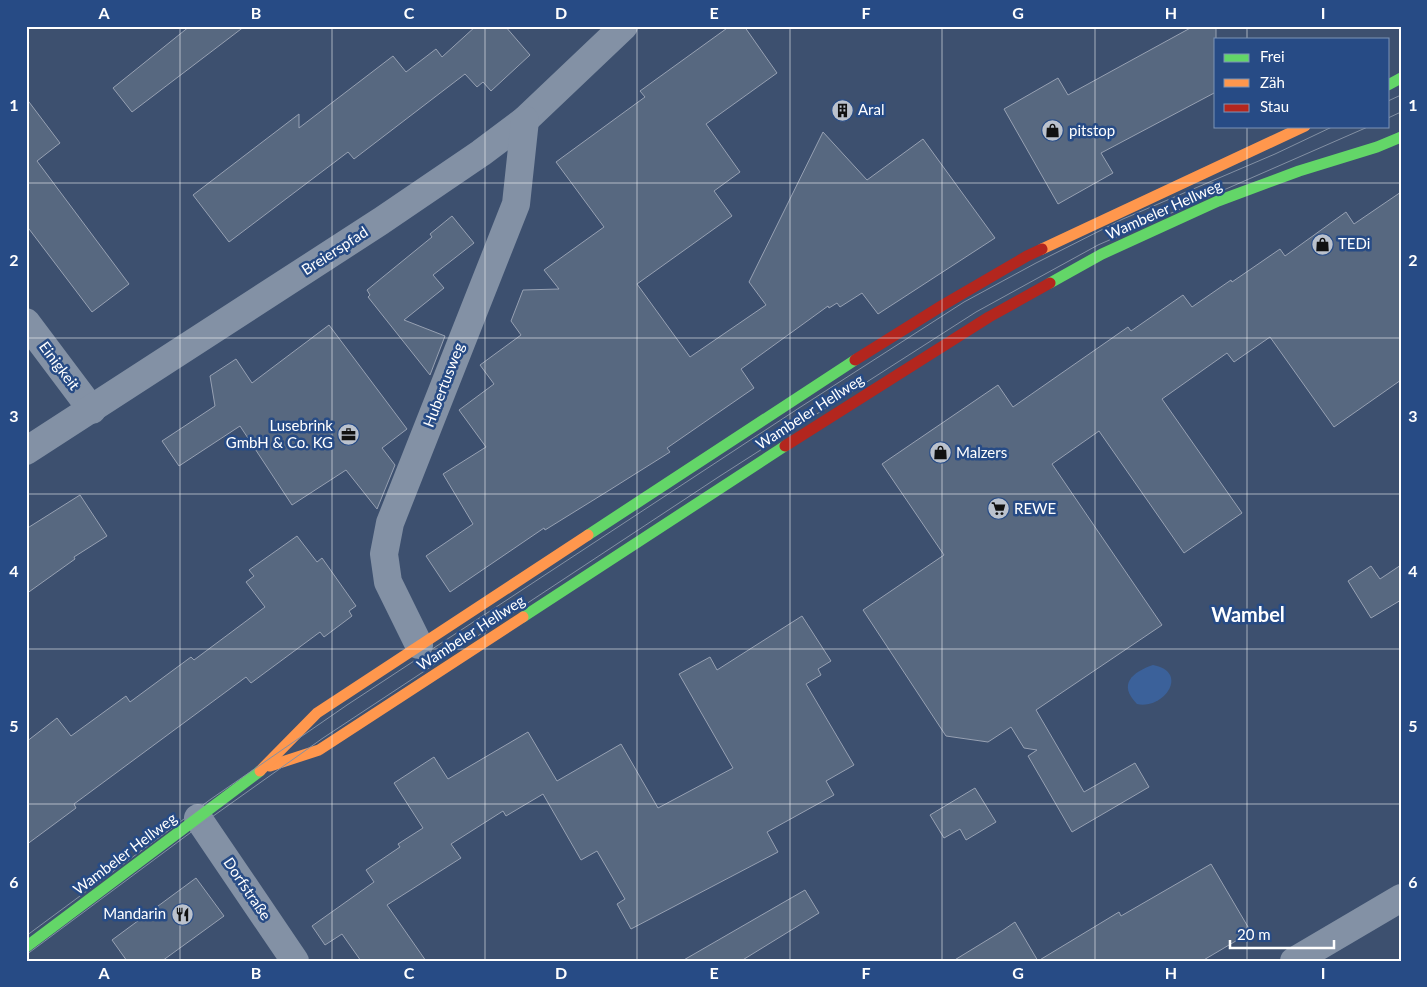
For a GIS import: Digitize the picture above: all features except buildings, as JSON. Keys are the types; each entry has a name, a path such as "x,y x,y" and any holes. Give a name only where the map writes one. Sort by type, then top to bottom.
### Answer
{"main road":[{"name":"Wambeler Hellweg","path":"28,941 266,767 317,713 419,645 576,545 858,358 942,305 1027,256 1301,128"},
{"name":"Wambeler Hellweg","path":"266,767 319,750 857,399 989,317 1102,254 1218,201 1299,171 1377,147 1401,137"}],"street":[{"name":"Breierspfad","path":"26,451 381,221 481,152 525,120 624,26"},
{"name":"Hubertusweg","path":"419,645 388,582 384,554 390,522 516,204 525,120"},
{"name":"Einigkeit","path":"26,322 92,410"},
{"name":"Dorfstraße","path":"198,818 295,961"},
{"path":"1294,961 1401,898"}],"shaded area":[{"path":"1153,665 1164,669 1170,675 1169,689 1164,696 1156,701 1147,704 1137,704 1128,690 1130,680 1139,671"}],"tram line":[{"path":"1390,100 1401,95"},
{"path":"1390,117 1401,112"},
{"path":"26,936 211,799 347,705 964,302 1123,219 1275,154 1330,128"},
{"path":"26,955 202,824 323,738 720,476 976,312 1098,245 1365,128"}],"traffic: fast":[{"path":"1390,84 1401,78"},
{"path":"1050,283 1102,254 1218,201 1299,171 1377,147 1401,137"},
{"path":"588,535 855,360"},
{"path":"523,617 785,446"},
{"path":"26,947 260,771"}],"traffic: slow":[{"path":"1042,249 1301,128"},
{"path":"260,771 317,713 588,535"},
{"path":"270,766 319,750 523,617"}],"traffic: jam":[{"path":"855,360 943,305 1042,249"},
{"path":"785,446 989,317 1050,283"}],"place":[{"name":"Aral","path":"842,110"},
{"name":"pitstop","path":"1053,131"},
{"name":"TEDi","path":"1322,244"},
{"name":"Lusebrink GmbH & Co. KG","path":"349,435"},
{"name":"Malzers","path":"940,453"},
{"name":"REWE","path":"998,509"},
{"name":"Mandarin","path":"182,914"}],"district":[{"name":"Wambel","path":"1248,615"}]}
